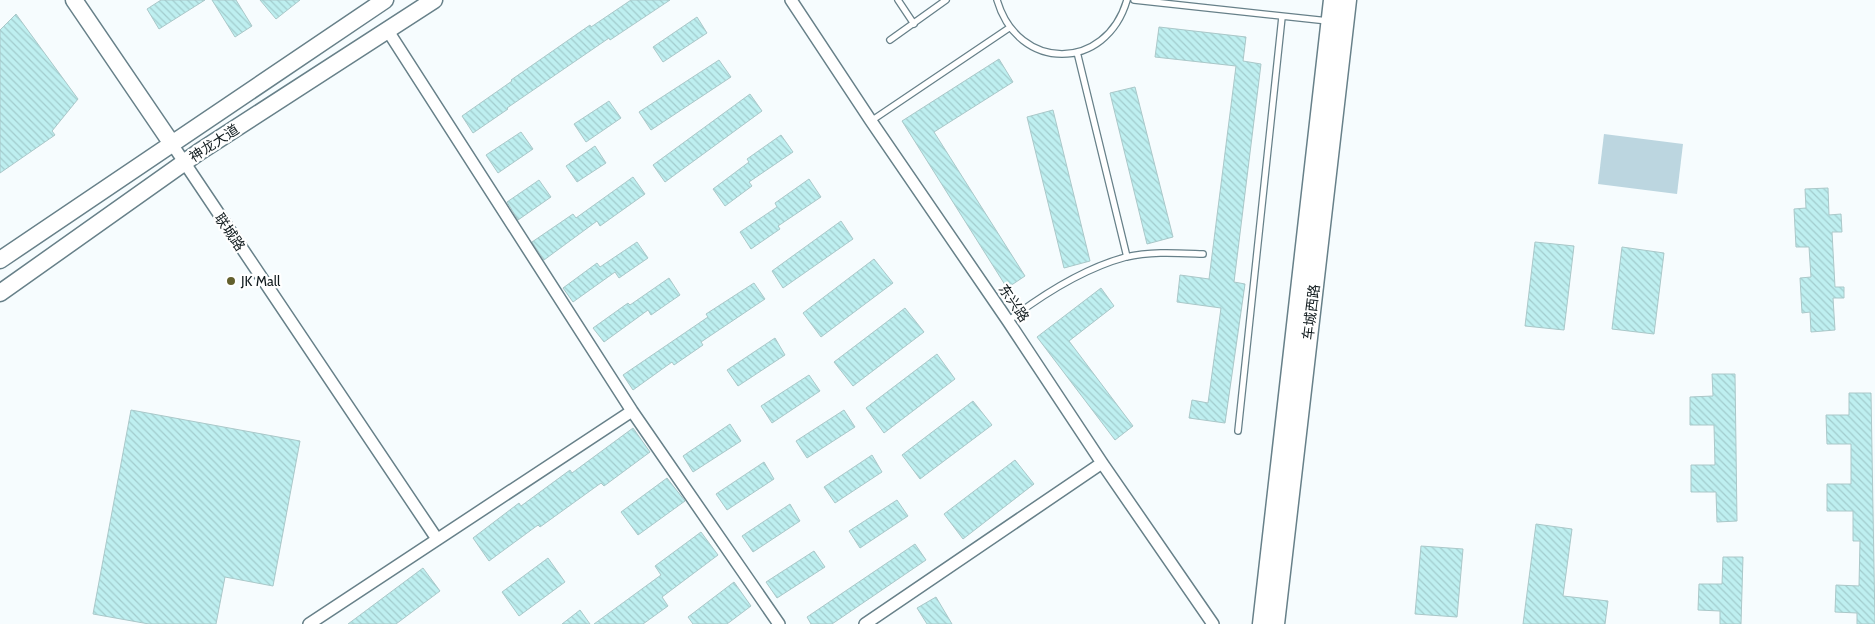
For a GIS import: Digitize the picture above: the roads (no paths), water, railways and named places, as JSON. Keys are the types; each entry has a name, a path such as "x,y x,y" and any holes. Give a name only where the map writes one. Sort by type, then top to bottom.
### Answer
{"main road":[{"name":"联城路","path":"74,0 172,144"},
{"name":"神龙大道","path":"0,260 385,0"},
{"name":"神龙大道","path":"0,293 184,163 434,0"},
{"name":"车城西路","path":"1276,624 1337,22 1332,0"},
{"name":"车城西路","path":"1261,624 1337,22 1348,0"}],"street":[{"name":"东兴路","path":"791,0 1102,463 1213,624"},
{"path":"388,31 632,412 779,624"},
{"name":"联城路","path":"172,144 437,539"},
{"path":"310,624 632,412"},
{"path":"865,624 1102,463"}],"lane":[{"path":"898,0 914,24"},
{"path":"890,40 946,0"},
{"path":"998,0 1002,15 1020,39 1040,50 1062,54 1092,47 1105,38 1115,28 1123,14 1127,0"},
{"path":"1134,0 1337,22"},
{"path":"1238,431 1282,17"},
{"path":"871,121 1010,28"},
{"path":"1077,52 1127,257"},
{"path":"1008,321 1062,284 1127,257 1154,253 1203,254"}],"place":[{"name":"JK Mall","path":"231,281"}]}
